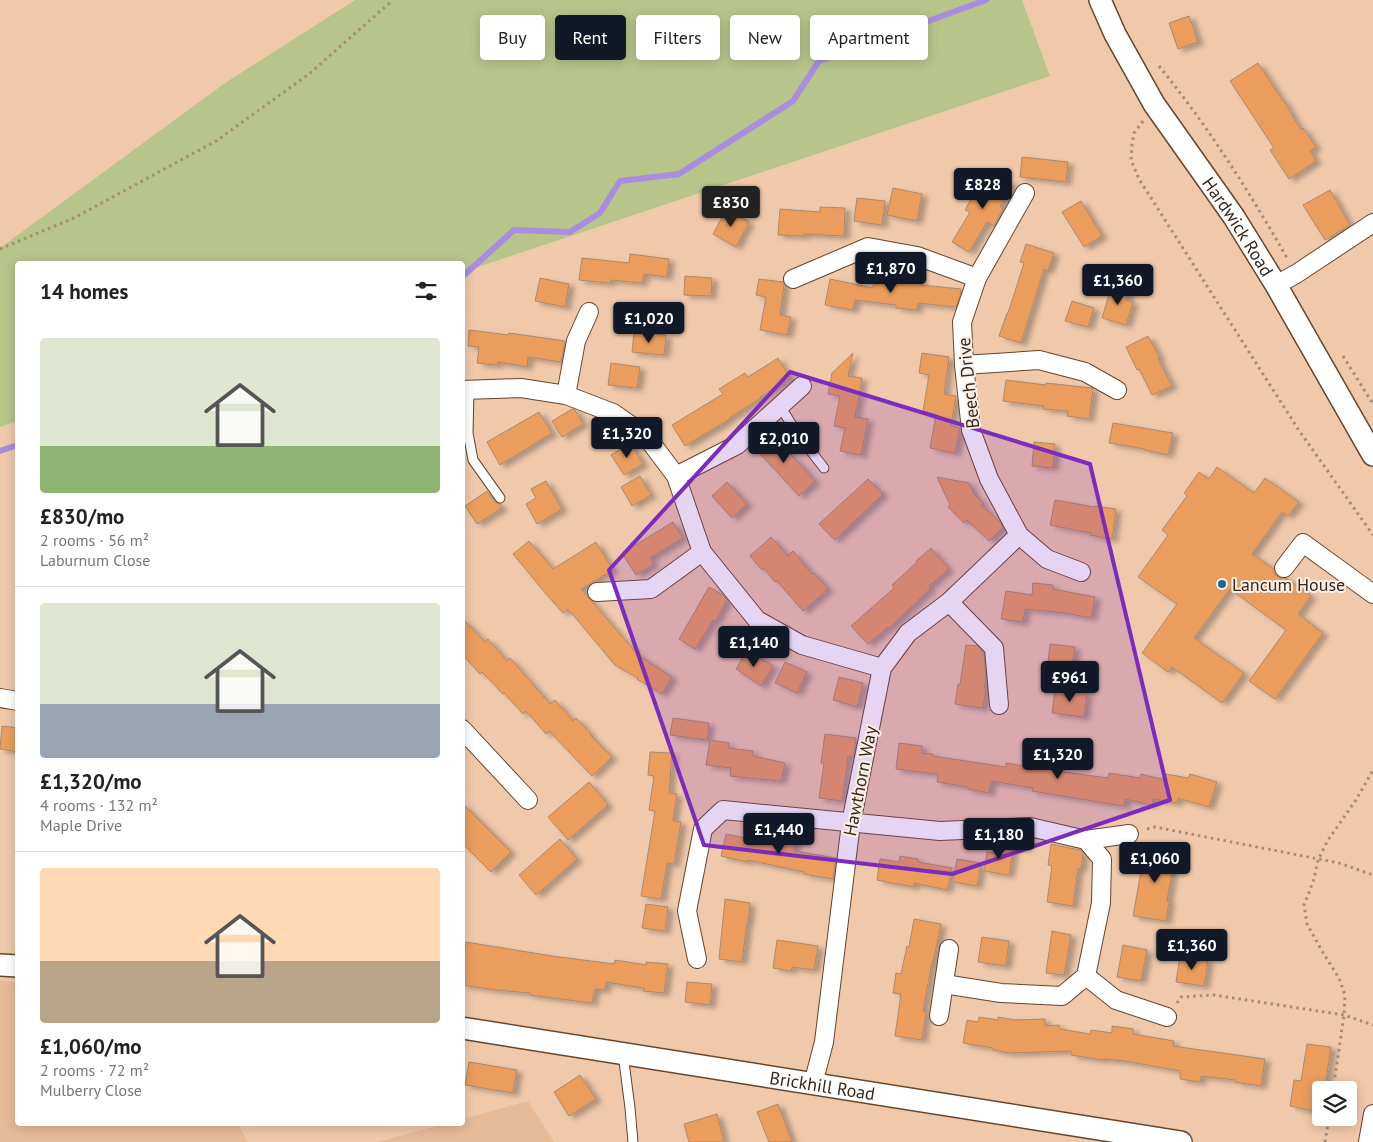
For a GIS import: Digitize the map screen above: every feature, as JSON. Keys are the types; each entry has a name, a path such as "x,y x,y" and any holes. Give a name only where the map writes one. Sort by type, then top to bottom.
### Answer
{"street":[{"name":"Hardwick Road","path":"1100,0 1115,34 1154,104 1234,217 1276,284 1373,455"},
{"name":"Beech Drive","path":"1025,193 977,278 962,322 964,365 971,430 989,479 1019,535 1047,559 1081,572"},
{"path":"1276,284 1296,274 1373,223"},
{"path":"793,279 868,247 917,256 977,278"},
{"path":"566,395 576,341 589,312"},
{"path":"964,365 1039,360 1085,372 1117,390"},
{"path":"676,476 737,445 802,386"},
{"path":"466,389 521,388 566,395 614,413 646,436 676,476 702,552 756,620 802,645 882,668"},
{"name":"Hawthorn Way","path":"813,1084 824,1042 851,823 882,668 908,634 949,602 1019,535"},
{"path":"1284,568 1303,543 1373,594"},
{"path":"597,592 651,589 702,552"},
{"path":"949,602 994,648 999,705"},
{"path":"465,732 528,800"},
{"path":"697,959 686,911 703,829 723,810 940,831 1030,827 1086,840 1129,834"},
{"path":"944,984 1001,993 1062,996 1086,976 1101,903 1102,859 1086,840"},
{"path":"939,1016 949,949"},
{"path":"0,964 15,966"},
{"path":"1086,976 1116,1000 1167,1017"},
{"name":"Brickhill Road","path":"465,1028 1181,1142"},
{"path":"1368,1142 1373,1114"}],"lane":[{"path":"466,389 468,433 473,460 500,498"},
{"path":"780,406 797,433 824,468"},
{"path":"623,1054 633,1142"}],"path":[{"path":"0,249 74,218 216,141 309,74 393,0"},
{"path":"1158,66 1182,94 1226,157 1289,262"},
{"path":"1145,118 1134,132 1132,144 1131,160 1139,179 1298,429 1373,535"},
{"path":"1340,351 1373,404"},
{"path":"1334,1081 1345,995 1339,978 1307,924 1304,905 1314,879 1318,860 1328,840 1356,800 1373,770"},
{"path":"1129,834 1155,827 1339,864 1373,875"},
{"path":"1167,1017 1181,997 1214,995 1344,1015 1373,1025"},
{"path":"1325,1142 1327,1126"}],"highlighted area":[{"path":"790,372 1090,464 1170,800 952,874 704,845 609,570"}],"shaded area":[{"path":"0,980 15,982 15,1126 239,1126 248,1142 0,1142"},
{"path":"528,1101 554,1142 377,1142 437,1126 465,1126 465,1118"}],"green space":[{"path":"355,0 1022,0 1050,76 465,271 465,261 15,261 15,422 0,427 0,248 225,83"}],"building":[{"path":"1189,16 1198,42 1178,49 1169,23"},
{"path":"1258,63 1301,130 1303,128 1316,147 1310,151 1316,161 1289,179 1270,150 1274,148 1230,81"},
{"path":"1022,157 1068,162 1066,182 1020,177"},
{"path":"986,171 1012,184 1000,207 1003,209 994,226 987,222 969,252 952,242 970,212 965,210"},
{"path":"893,188 922,194 917,221 887,215"},
{"path":"1330,190 1350,225 1325,240 1303,205"},
{"path":"857,198 885,201 882,225 854,221"},
{"path":"1081,201 1102,236 1084,247 1062,212"},
{"path":"820,207 845,208 844,236 778,235 780,209 820,212"},
{"path":"726,210 749,222 736,247 713,234"},
{"path":"1026,244 1054,253 1048,271 1044,269 1021,343 999,336 1024,263 1020,262"},
{"path":"630,254 669,259 667,277 644,274 642,283 611,280 610,283 579,280 582,258 629,263"},
{"path":"685,276 712,278 711,296 684,295"},
{"path":"874,277 899,281 900,277 921,279 921,285 961,289 960,296 956,307 918,303 917,310 896,308 896,305 855,300 853,310 825,305 830,279 873,288"},
{"path":"540,278 569,284 565,307 535,301"},
{"path":"759,279 783,282 780,315 791,317 787,335 760,330 766,297 756,295"},
{"path":"1112,284 1129,290 1126,300 1133,302 1126,325 1102,318"},
{"path":"1072,301 1094,308 1088,327 1065,321"},
{"path":"469,330 508,335 509,333 565,341 561,362 528,357 527,367 498,362 497,365 477,363 479,347 468,346"},
{"path":"634,332 666,335 664,355 632,352"},
{"path":"1148,336 1172,386 1152,395 1126,347"},
{"path":"853,353 848,376 862,378 855,417 868,419 861,455 840,451 845,428 834,426 840,396 828,394 832,373"},
{"path":"922,353 949,357 944,394 956,396 951,426 960,428 955,453 930,448 936,414 923,411 929,375 919,373"},
{"path":"778,358 790,378 730,419 685,446 672,425 723,394 719,389 745,373 748,377"},
{"path":"611,363 640,367 637,388 608,385"},
{"path":"1006,380 1092,388 1089,419 1067,416 1068,411 1043,409 1044,406 1003,401"},
{"path":"572,409 575,410 583,424 562,437 552,421"},
{"path":"539,412 552,433 500,465 487,442"},
{"path":"1113,423 1173,433 1168,455 1109,443"},
{"path":"770,432 815,481 799,496 754,447"},
{"path":"1034,442 1055,444 1053,468 1032,466"},
{"path":"630,443 643,464 624,475 611,455"},
{"name":"Lancum House","path":"1217,467 1254,493 1265,478 1299,502 1288,516 1282,512 1252,554 1274,569 1274,573 1278,577 1286,578 1311,596 1298,614 1323,633 1275,699 1249,681 1286,630 1230,589 1194,638 1244,673 1222,703 1172,667 1168,672 1142,653 1177,604 1138,577 1168,535 1162,530 1187,496 1184,493 1199,472 1209,479"},
{"path":"640,476 651,495 632,506 621,487"},
{"path":"937,477 969,483 974,494 983,503 981,505 1003,527 989,541 967,520 964,523 948,507 950,505"},
{"path":"868,479 883,494 835,540 819,524"},
{"path":"546,481 562,509 537,524 526,504 536,498 531,489"},
{"path":"727,482 747,504 732,518 712,496"},
{"path":"487,491 502,508 477,524 465,506"},
{"path":"1055,500 1116,509 1112,539 1050,525"},
{"path":"673,522 683,538 650,558 654,564 636,575 622,553"},
{"path":"771,537 788,556 793,551 812,574 814,573 828,589 803,611 777,581 775,582 764,568 762,570 750,556"},
{"path":"529,541 553,569 596,542 613,570 581,589 638,655 672,677 662,694 615,665 568,609 563,613 547,595 513,554"},
{"path":"931,548 949,569 929,586 931,588 889,628 868,644 851,626 894,588 892,585"},
{"path":"1033,583 1053,585 1053,589 1095,597 1091,618 1066,613 1025,609 1023,622 1001,619 1006,591 1032,595"},
{"path":"709,587 723,595 727,600 715,622 713,620 695,649 679,639"},
{"path":"465,621 485,642 488,639 507,661 510,658 550,704 555,700 573,721 576,718 612,757 592,776 549,731 546,734 526,711 523,714 482,672 480,674 465,657"},
{"path":"1050,644 1075,647 1071,674 1047,671"},
{"path":"966,645 978,646 984,653 986,677 984,688 986,688 983,708 955,704"},
{"path":"747,650 773,666 761,686 736,669"},
{"path":"785,662 807,672 797,693 775,683"},
{"path":"839,677 863,683 857,707 833,700"},
{"path":"1055,689 1087,693 1084,717 1052,713"},
{"path":"673,718 709,723 707,740 670,735"},
{"path":"2,726 15,728 15,752 0,749"},
{"path":"825,734 856,738 853,757 848,756 842,801 819,798 824,763 821,763"},
{"path":"710,740 729,743 728,748 753,751 753,756 785,763 781,781 730,776 731,768 706,765"},
{"path":"899,743 922,746 922,753 933,754 933,756 1006,767 1006,763 1036,768 1038,760 1058,764 1057,771 1108,778 1109,773 1140,778 1141,774 1165,780 1166,774 1188,778 1190,774 1217,782 1209,807 1178,798 1177,803 1153,799 1152,805 1125,799 1124,806 1032,791 1033,788 991,781 989,793 968,789 968,787 937,782 938,774 896,769"},
{"path":"650,752 672,753 669,793 677,794 673,821 681,822 674,864 667,863 661,899 641,896 655,811 649,810 654,776 648,775"},
{"path":"589,782 608,805 568,840 548,817"},
{"path":"465,806 511,852 491,872 465,846"},
{"path":"726,834 773,844 775,835 796,839 794,851 836,858 833,879 748,860 747,862 721,856"},
{"path":"560,839 577,859 536,895 519,875"},
{"path":"998,844 1013,847 1009,875 984,871 987,852 996,853"},
{"path":"1051,844 1080,850 1083,853 1081,869 1078,868 1073,906 1047,902 1052,866 1048,865"},
{"path":"1151,844 1176,848 1167,901 1169,901 1166,921 1133,916 1143,860 1148,861"},
{"path":"900,856 918,859 918,862 952,868 947,890 914,883 914,887 877,880 880,859 899,862"},
{"path":"957,859 981,863 977,886 953,882"},
{"path":"725,899 750,903 742,962 719,959"},
{"path":"646,904 668,907 665,931 642,928"},
{"path":"914,919 941,924 923,1011 926,1012 922,1040 895,1036 901,994 893,993 896,973 901,974 907,946 909,947"},
{"path":"1052,931 1071,935 1064,975 1046,973"},
{"path":"982,937 1009,941 1006,966 978,962"},
{"path":"777,940 818,946 814,970 792,967 791,971 773,968"},
{"path":"466,942 614,964 615,960 646,965 646,962 668,964 664,993 643,991 644,988 606,982 605,990 595,989 592,1003 465,985"},
{"path":"1123,945 1147,950 1141,981 1117,977"},
{"path":"1180,956 1208,960 1204,986 1176,982"},
{"path":"687,982 712,984 710,1005 685,1002"},
{"path":"979,1017 998,1020 998,1017 1014,1020 1045,1019 1045,1026 1059,1025 1060,1029 1090,1034 1091,1030 1112,1033 1112,1026 1133,1029 1133,1034 1174,1041 1173,1046 1265,1059 1261,1086 1235,1082 1235,1080 1201,1076 1200,1082 1180,1079 1180,1071 1125,1061 1102,1060 1071,1055 1071,1051 1010,1053 963,1043 967,1020 978,1022"},
{"path":"1307,1044 1331,1047 1326,1081 1312,1081 1312,1111 1290,1106 1294,1080 1301,1081"},
{"path":"469,1062 517,1070 513,1093 465,1085"},
{"path":"580,1075 596,1099 569,1116 554,1092"},
{"path":"778,1104 792,1142 769,1142 757,1112"},
{"path":"717,1114 724,1142 689,1142 684,1124"}],"waterway":[{"path":"465,274 514,230 570,232 600,213 620,181 679,174 793,101 819,61 986,0"},
{"path":"0,451 15,446"}],"place":[{"name":"Lancum House","path":"1222,584"}]}
